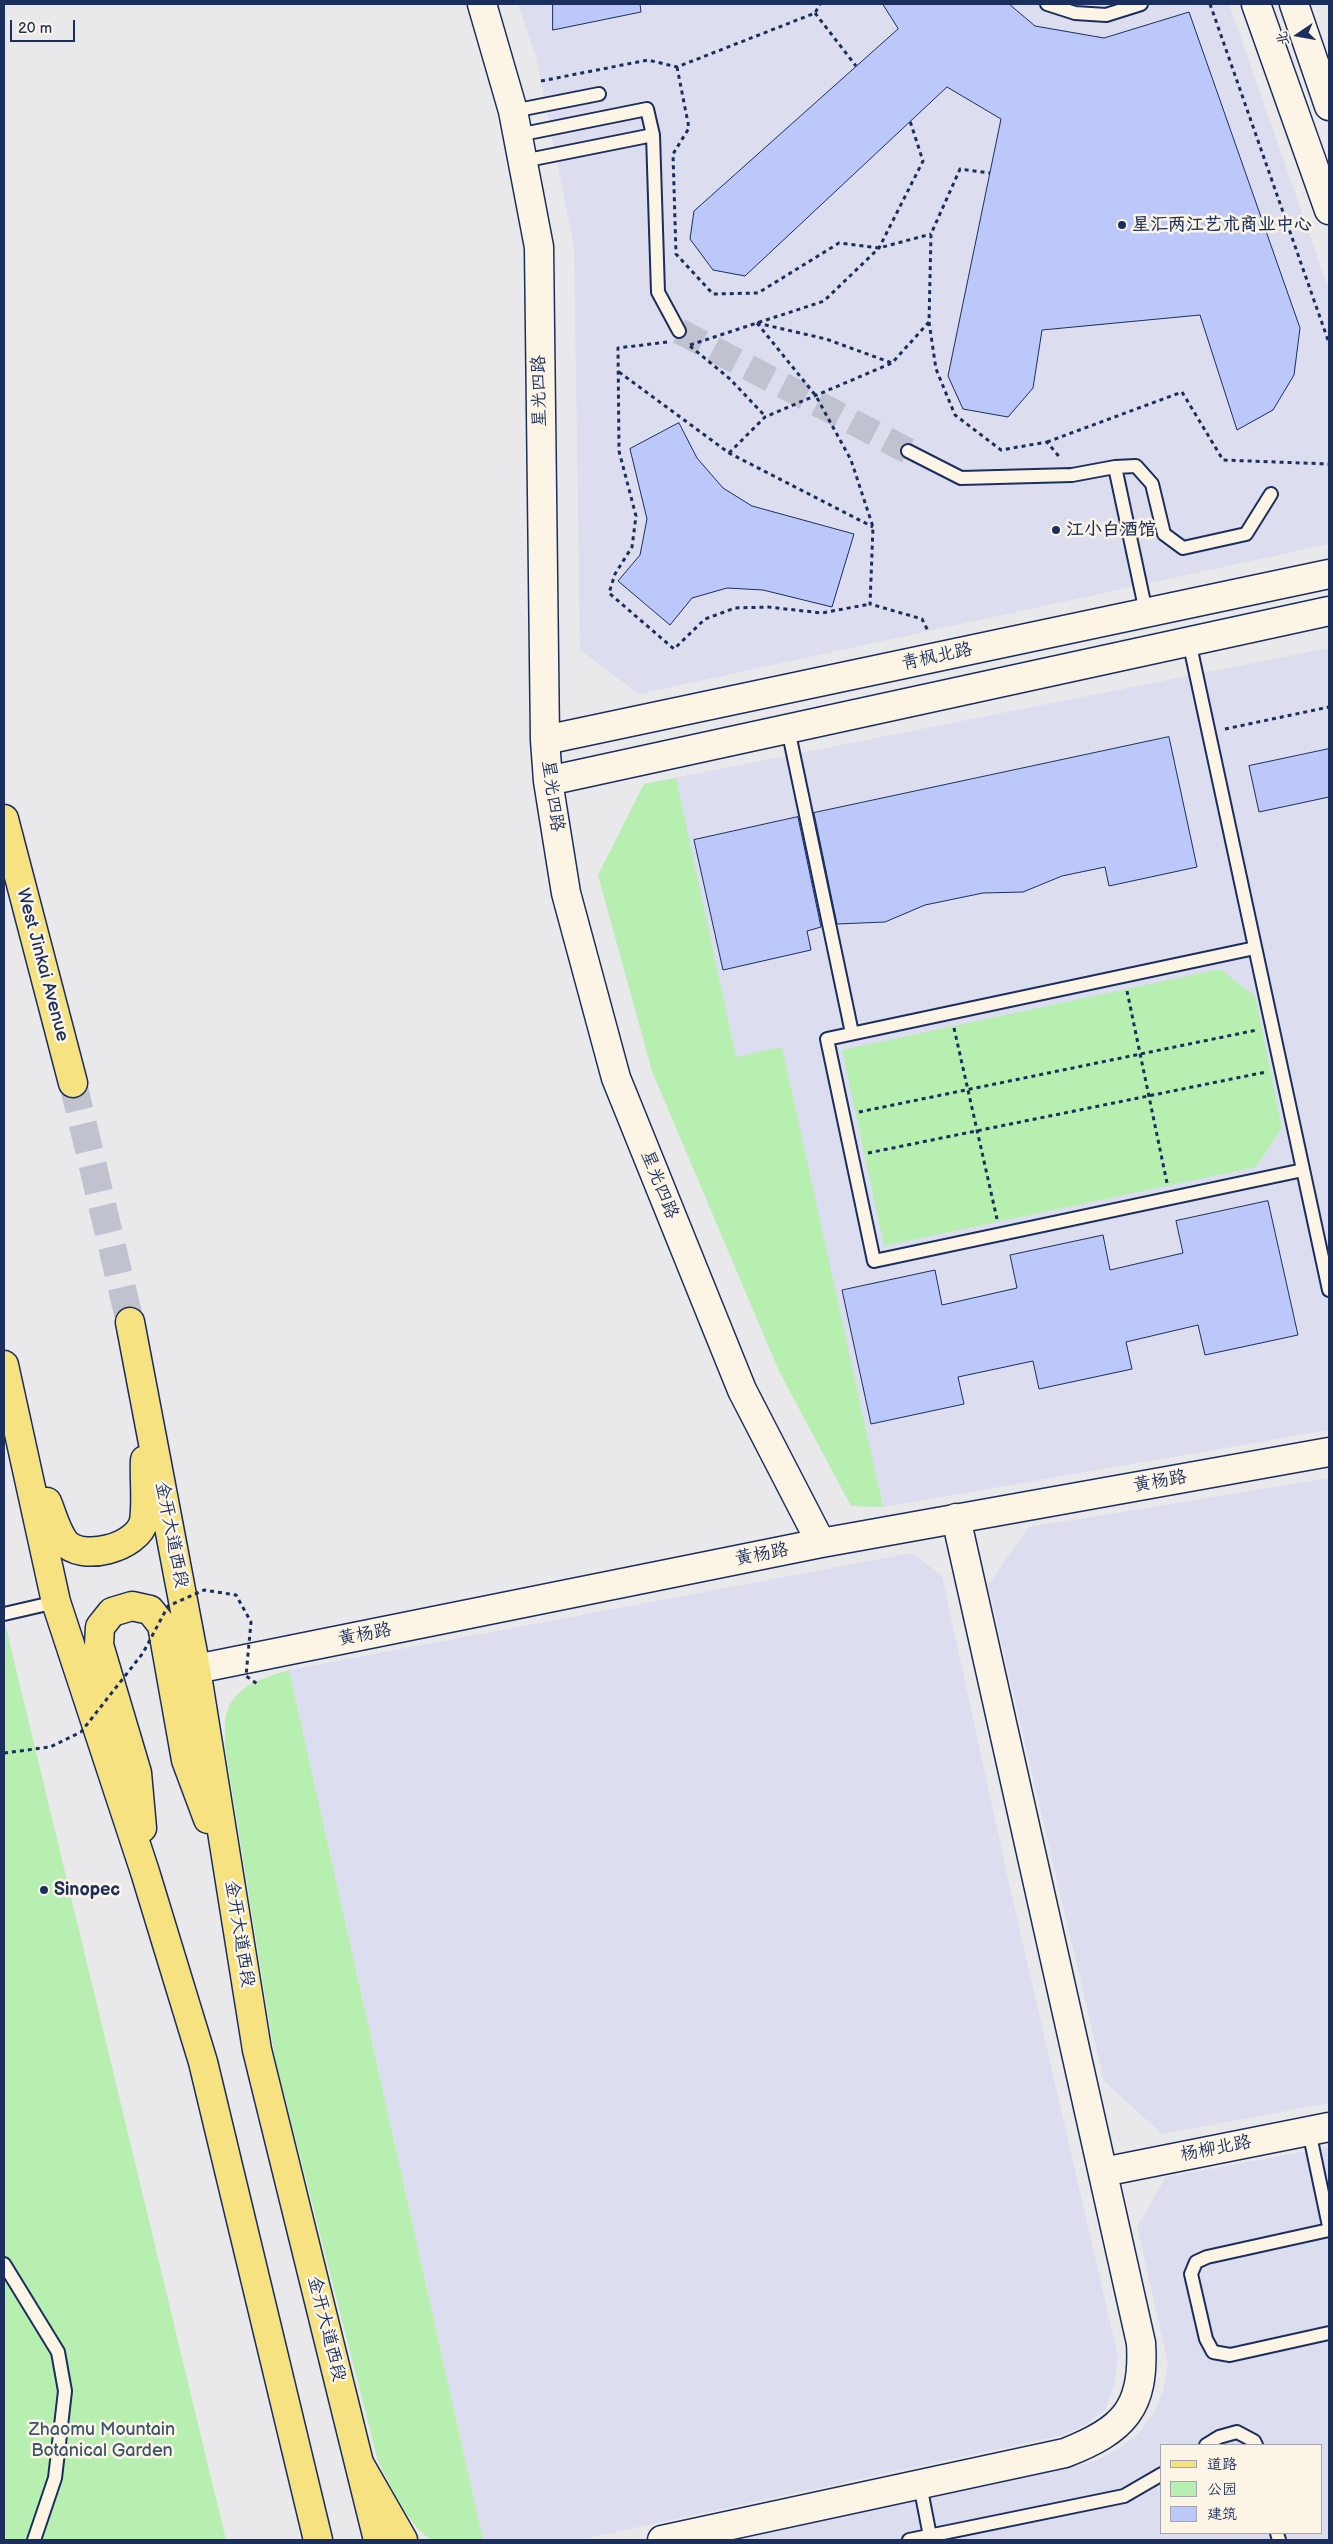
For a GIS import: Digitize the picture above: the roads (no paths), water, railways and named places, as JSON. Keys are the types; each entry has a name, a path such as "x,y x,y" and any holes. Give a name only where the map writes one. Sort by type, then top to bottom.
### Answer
{"main road":[{"name":"West Jinkai Avenue","path":"4,819 73,1083"},
{"name":"金开大道西段","path":"130,1322 196,1669 257,2050 378,2540"},
{"path":"4,1365 56,1602 145,1872 203,2062 318,2540"},
{"path":"20,1438 64,1541 79,1551 100,1551 116,1548 134,1537 144,1522 145,1403"},
{"path":"145,1872 137,1773 100,1645 100,1627 112,1612 132,1606 150,1610 162,1625 186,1760 229,1874"},
{"path":"360,2465 403,2540"}],"street":[{"name":"星光四路","path":"482,4 518,136 538,247 544,740 548,781 566,892 616,1078 742,1390 821,1543"},
{"path":"1256,4 1329,210"},
{"path":"1294,4 1329,106"},
{"name":"青枫北路","path":"544,740 1329,574"},
{"path":"548,781 1329,611"},
{"name":"黄杨路","path":"196,1669 821,1543 1329,1452"},
{"path":"662,2540 1065,2453 1095,2441 1118,2424 1136,2399 1143,2371 1141,2343 956,1518"},
{"name":"杨柳北路","path":"1103,2172 1319,2129"}],"lane":[{"path":"1047,4 1076,13 1106,15 1140,4"},
{"path":"518,136 599,94"},
{"path":"518,136 647,109 653,135 658,292 680,338"},
{"path":"518,136 653,135"},
{"path":"908,452 961,478 1072,475 1115,467 1136,466 1152,484 1164,534 1183,548 1246,534 1271,494"},
{"path":"1115,467 1146,612"},
{"path":"1190,641 1329,1290"},
{"path":"788,729 852,1033"},
{"path":"1256,948 827,1039 874,1260 1303,1170"},
{"path":"4,1614 56,1602"},
{"path":"1319,2129 1329,2226"},
{"path":"1329,2230 1207,2257 1196,2262 1191,2274 1206,2340 1214,2352 1230,2356 1329,2333"},
{"path":"4,2264 58,2352 66,2391 55,2478 34,2540"},
{"path":"1207,2444 1219,2436 1237,2432 1254,2441 1256,2444"},
{"path":"909,2540 1124,2496 1160,2475"},
{"path":"920,2485 930,2536"}],"tunnel":[{"path":"679,331 908,451"},
{"path":"73,1083 130,1322"}],"place":[{"name":"星汇两江艺术商业中心","path":"1122,225"},
{"name":"江小白酒馆","path":"1056,530"},
{"name":"Sinopec","path":"44,1890"}],"park label":[{"name":"Zhaomu Mountain Botanical Garden","path":"102,2440"}]}
